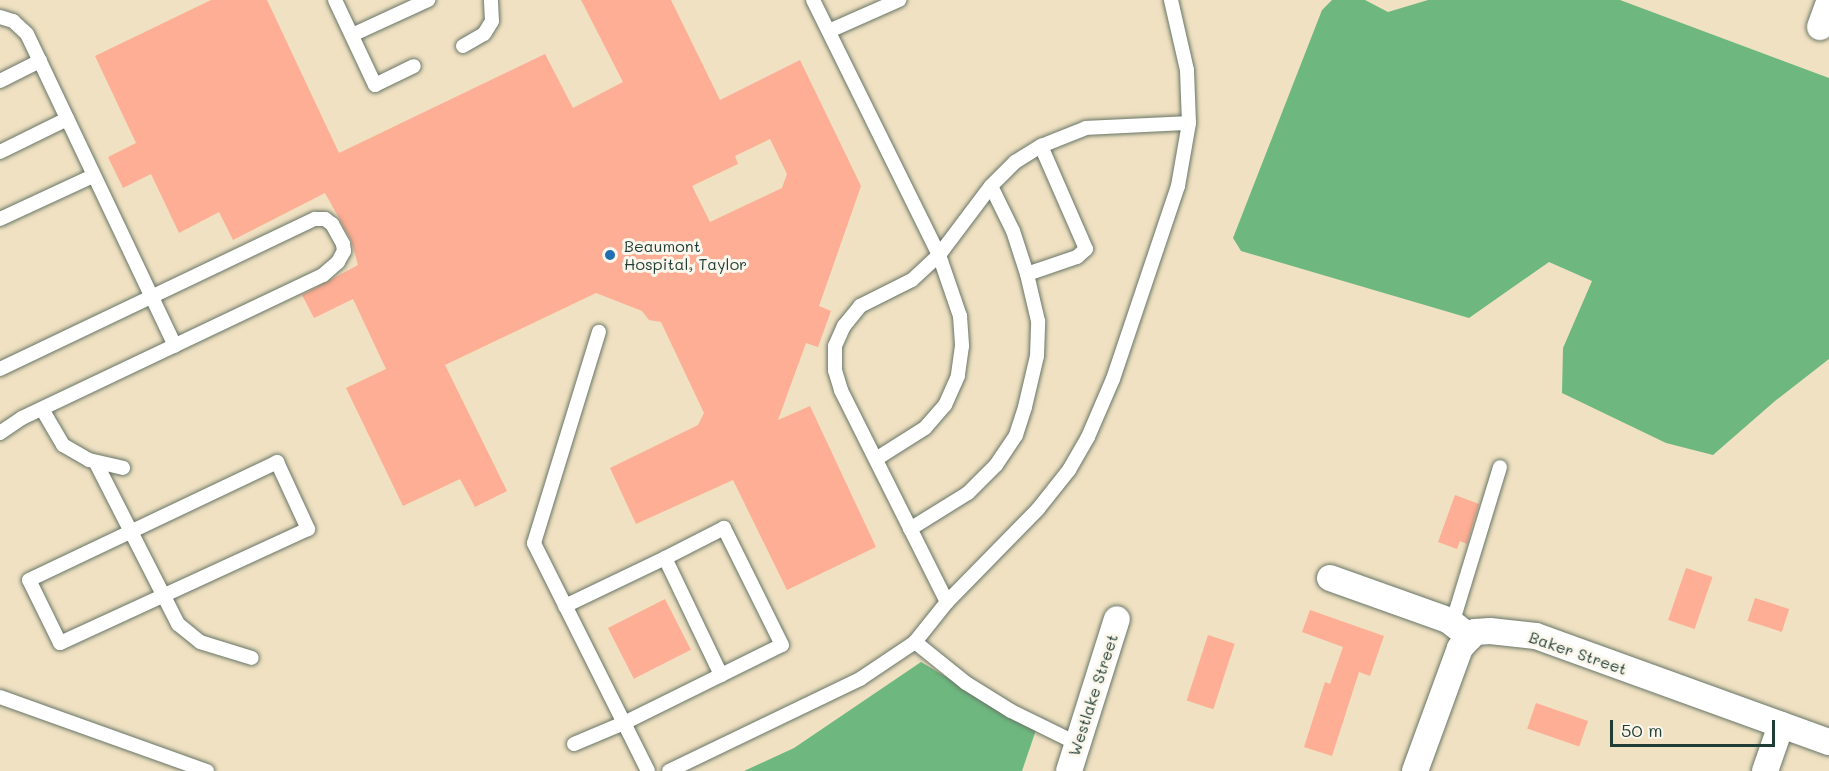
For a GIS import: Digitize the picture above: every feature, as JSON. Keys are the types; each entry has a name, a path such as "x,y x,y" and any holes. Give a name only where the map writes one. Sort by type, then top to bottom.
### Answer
{"street":[{"path":"1820,27 1829,2"},
{"path":"1330,578 1461,630 1455,657 1415,771"},
{"name":"Westlake Street","path":"1069,771 1118,619"},
{"name":"Baker Street","path":"1461,630 1536,636 1829,742"},
{"path":"1765,771 1781,725"}],"lane":[{"path":"335,0 375,85 414,66"},
{"path":"352,35 428,0"},
{"path":"462,46 484,34 492,21 491,0"},
{"path":"813,0 939,255 960,316 962,346 958,376 945,405 925,428 876,459"},
{"path":"829,31 899,0"},
{"path":"669,771 860,679 915,642 947,602 1038,509 1069,470 1088,437 1113,379 1178,186 1189,123 1187,70 1171,0"},
{"path":"0,17 13,21 27,34 175,346"},
{"path":"0,81 40,61"},
{"path":"0,152 67,119"},
{"path":"947,602 841,390 835,370 835,346 844,326 860,306 912,280 939,255 991,186 1015,162 1041,146 1086,128 1189,123"},
{"path":"1027,274 1077,257 1086,249 1041,146"},
{"path":"0,219 93,177"},
{"path":"910,529 937,515 968,493 996,465 1016,435 1037,356 1038,321 1027,274 1013,231 991,186"},
{"path":"0,369 315,219 325,219 332,224 343,244 344,251 338,262 323,275 42,409 0,433"},
{"path":"599,332 534,543 648,771"},
{"path":"42,409 63,445 96,463 123,468"},
{"path":"277,462 308,529 164,593 60,643 29,580 132,531 277,462"},
{"path":"96,463 164,593 177,624 200,642 252,658"},
{"path":"1461,630 1500,467"},
{"path":"564,606 724,528 782,645 624,723 574,744"},
{"path":"665,558 721,675"},
{"path":"915,642 975,689 1011,711 1078,744"},
{"path":"0,697 207,771"}],"green space":[{"path":"1332,0 1365,0 1388,12 1428,0 1620,0 1829,78 1829,359 1775,401 1713,455 1666,443 1562,393 1563,348 1592,281 1549,262 1469,318 1241,251 1233,238 1322,10"},
{"path":"921,662 1036,730 1022,771 744,771 794,748"}],"building":[{"path":"211,0 267,0 339,153 545,54 573,108 623,82 581,0 671,0 720,100 800,60 861,186 819,306 831,311 818,347 806,343 778,420 810,406 876,547 787,590 733,480 636,524 610,468 698,425 704,413 661,322 649,320 642,311 596,293 445,365 507,491 475,507 460,479 403,506 346,388 386,369 353,299 314,318 302,295 358,265 351,240 325,193 233,240 219,212 179,233 151,174 123,188 108,157 136,143 95,56","holes":["770,139 787,174 782,188 710,222 692,186 738,164 735,156"]},
{"path":"1455,495 1479,504 1467,544 1460,541 1457,549 1438,542"},
{"path":"1686,568 1712,577 1695,629 1668,620"},
{"path":"1755,598 1789,609 1782,632 1748,621"},
{"path":"665,599 691,650 634,679 608,628"},
{"path":"1310,610 1384,636 1370,676 1359,672 1332,756 1304,747 1325,682 1330,684 1343,647 1302,632"},
{"path":"1208,635 1235,644 1213,709 1187,701"},
{"path":"1536,703 1588,721 1579,746 1527,729"}],"place":[{"name":"Beaumont Hospital, Taylor","path":"610,255"}]}
